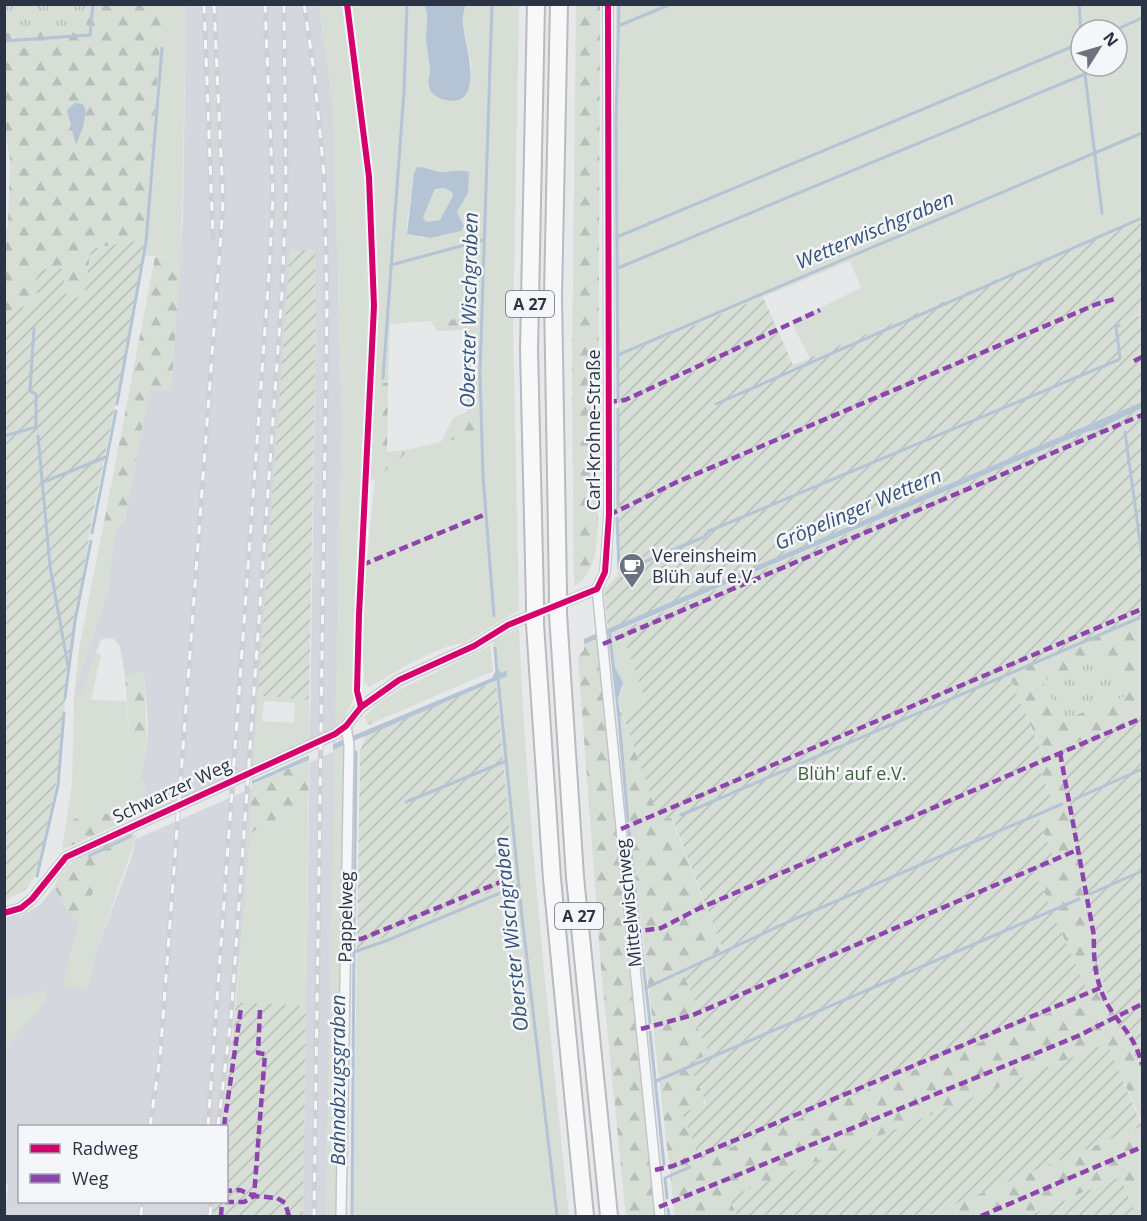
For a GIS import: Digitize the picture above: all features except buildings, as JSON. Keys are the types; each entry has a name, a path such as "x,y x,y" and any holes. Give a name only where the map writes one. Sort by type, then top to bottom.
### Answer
{"highway":[{"name":"A 27","path":"536,4 529,350 535,603 552,879 585,1216"},
{"name":"A 27","path":"560,4 553,297 558,614 575,877 609,1216"}],"street":[{"name":"Carl-Krohne-Straße","path":"597,589 605,572 609,526 608,4"},
{"name":"Mittelwischweg","path":"597,589 660,1216"},
{"name":"Schwarzer Weg","path":"4,913 21,908 32,899 66,857 335,734 348,735 361,707 399,680 474,646 508,625 597,589"},
{"name":"Pappelweg","path":"341,1216 348,735"}],"shaded area":[{"path":"186,5 319,5 333,102 342,423 326,1216 303,1216 316,316 315,251 291,250 245,904 222,1125 18,1125 18,1203 214,1203 213,1216 5,1216 8,1185 5,1181 5,1049 45,991 5,1001 5,919 23,915 41,904 54,887 66,908 80,923 70,956 88,988 95,954 131,859 141,815 146,783 140,779 147,749 148,725 144,672 125,676 120,647 114,639 105,638 101,640 82,693 74,701 75,688 107,595 116,530 125,519 149,390 171,390 183,219"}],"green space":[{"path":"4,5 87,5 86,28 6,33"},
{"path":"87,5 163,5 145,239 91,249 84,297 37,303 9,311 8,320 5,321 4,238 8,227 10,160 5,128 5,33 86,28"},
{"path":"163,5 186,5 181,259 143,255"},
{"path":"319,5 425,5 429,18 426,40 430,68 428,86 433,94 441,98 470,87 471,63 463,23 465,5 519,5 513,332 519,610 464,643 439,649 369,687 364,683 362,607 375,479 364,483 354,620 356,693 343,722 335,728 342,423 333,102","holes":["417,167 444,173 466,171 462,204 457,212 462,221 453,233 422,238 406,229 414,173","481,317 475,434 411,449 376,478 378,383 388,383 390,324"]},
{"path":"576,5 600,5 598,526 591,568 587,575 574,586 572,374"},
{"path":"616,5 1142,5 1142,218 810,358 791,322 861,288 850,261 619,356"},
{"path":"444,188 453,192 453,196 441,220 426,222 423,217 435,189"},
{"path":"1142,218 1142,313 1126,320 1142,315 1142,402 608,630 604,590 618,575 616,506 619,356 763,297 793,365"},
{"path":"145,239 134,314 93,513 68,666 60,764 41,856 35,876 25,890 5,901 5,321 8,319 8,311 37,303 37,269 62,269 67,298 84,297 91,249"},
{"path":"290,250 315,250 316,316 309,700 258,696"},
{"path":"155,257 181,259 171,391 149,390 125,519 116,530 102,533"},
{"path":"481,317 475,434 440,443 453,418 467,412 469,330 437,331 431,321"},
{"path":"378,383 388,383 387,452 411,449 375,479"},
{"name":"Blüh' auf e.V.","path":"1142,408 1142,618 1008,673 1044,757 1036,761 1054,804 1036,812 1055,862 1035,871 1089,996 701,1160 682,1113 706,1103 689,1063 709,1054 691,1012 698,1008 681,970 723,950 672,817 660,822 622,713 646,702 621,630"},
{"path":"116,530 107,595 75,688 79,649 102,533"},
{"path":"1142,618 1142,714 1060,750 1097,962 1120,1031 1130,1042 1142,1074 1142,1122 1107,1044 730,1198 737,1216 675,1216 617,712 621,712 660,821 671,817 723,951 698,1008 691,1012 709,1054 699,1153 701,1160 1088,996 1035,871 1036,812 1054,803 1036,761 1044,756 1008,673"},
{"path":"519,628 533,849 569,1216 353,1216 357,949 514,882 493,641"},
{"path":"621,630 646,702 622,713 618,699 623,688 615,667 611,633"},
{"path":"597,638 655,1216 626,1216 601,968 578,656 584,650 584,644"},
{"path":"490,646 493,671 384,718 379,703 399,690"},
{"path":"96,652 101,655 91,700 126,701 130,744 147,749 140,779 146,783 141,815 126,821 96,810 66,823 72,783 74,701 82,693"},
{"path":"1109,654 1126,696 1063,720 1042,681"},
{"path":"144,671 147,749 130,744 125,676"},
{"path":"496,681 514,882 357,949 360,752 366,734"},
{"path":"258,696 309,700 310,739 253,764","holes":["264,701 295,703 294,723 262,721"]},
{"path":"379,703 384,718 368,725 365,717"},
{"path":"1142,714 1142,1074 1130,1043 1120,1031 1097,962 1060,750"},
{"path":"345,737 337,1216 326,1216 335,743"},
{"path":"309,760 308,804 250,833 252,785"},
{"path":"308,804 306,1006 236,1002 250,833"},
{"path":"96,810 126,821 62,850 66,823"},
{"path":"138,829 130,835 136,835 135,841 110,852 80,923 66,908 54,887 60,876 68,866 89,851"},
{"path":"135,841 95,954 89,988 62,987 80,923 110,852"},
{"path":"46,991 45,1002 5,1049 5,1001"},
{"path":"236,1002 306,1006 303,1216 213,1216 214,1203 228,1203 228,1125 222,1125"},
{"path":"1107,1043 1142,1126 926,1216 737,1216 729,1197"},
{"path":"1142,1126 1142,1216 1136,1216 1119,1177 1027,1216 926,1216"},
{"path":"1120,1177 1136,1216 1027,1216"}],"water":[{"path":"425,5 465,5 463,20 469,58 470,85 466,95 457,100 442,99 430,89"},
{"path":"75,103 83,104 86,111 76,145 67,110"},
{"path":"417,167 442,172 469,172 468,193 457,212 464,226 461,231 430,238 407,234 414,173","holes":["444,188 452,192 453,196 440,220 426,222 423,217 435,189"]},
{"path":"1142,402 1142,408 1098,429 1086,432 611,633 615,667 623,683 618,699 620,712 617,712 608,635 584,644 584,639"},
{"path":"497,669 502,673 507,670 507,676 127,837 345,739 492,678"}],"pier":[{"path":"333,741 333,752 309,763 309,751"},
{"path":"252,776 252,788 136,839 138,828"}],"waterway":[{"path":"4,41 90,35 93,4"},
{"path":"383,378 404,91 407,4"},
{"name":"Oberster Wischgraben","path":"492,4 480,372 483,476 494,616"},
{"path":"618,399 616,120 619,4"},
{"path":"618,26 671,4"},
{"path":"1079,4 1080,18"},
{"path":"1129,24 1142,18"},
{"path":"117,404 146,242 162,48"},
{"path":"617,237 1069,48"},
{"path":"618,268 1075,78"},
{"path":"1085,78 1102,213"},
{"name":"Wetterwischgraben","path":"618,355 1142,133"},
{"path":"716,404 1142,218"},
{"path":"391,265 483,240"},
{"path":"617,518 619,568 625,570 704,537 709,531 1118,360 1120,358 1116,327 1119,325"},
{"path":"4,436 36,427 36,394 30,391 34,328"},
{"path":"618,409 618,504"},
{"path":"92,533 116,411"},
{"path":"1125,432 1142,556"},
{"path":"38,436 50,566 68,666"},
{"path":"41,483 106,457"},
{"path":"65,698 75,621 91,541"},
{"path":"681,815 1139,618"},
{"name":"Oberster Wischgraben","path":"495,648 497,672"},
{"name":"Oberster Wischgraben","path":"498,679 522,917 557,1216"},
{"path":"618,709 628,821"},
{"path":"37,876 58,785 64,713"},
{"name":"Bahnabzugsgraben","path":"354,935 356,752"},
{"path":"406,802 506,761"},
{"path":"1075,799 1142,769"},
{"path":"646,988 790,921 1062,804"},
{"path":"629,830 639,925"},
{"name":"Gröpelinger Wettern","path":"89,856 131,836"},
{"path":"1090,894 1142,871"},
{"path":"354,952 519,885"},
{"path":"656,1081 1079,899"},
{"path":"640,935 650,1023"},
{"name":"Bahnabzugsgraben","path":"352,1216 354,943"},
{"path":"650,1032 664,1165"},
{"path":"667,1198 665,1178 690,1167"},
{"path":"668,1209 669,1216"}],"railway":[{"path":"204,4 213,238"},
{"path":"150,1125 160,1058 223,200 214,4"},
{"path":"208,1125 273,197 265,4"},
{"path":"218,1125 231,1018 282,292 286,198 284,4"},
{"path":"304,4 314,72 324,174 327,304 314,1216"},
{"path":"141,1216 142,1203"},
{"path":"210,1216 211,1203"}],"marked path":[{"path":"609,515 677,482 1097,304 1115,299"},
{"path":"608,402 625,400 820,310"},
{"path":"1134,361 1142,357"},
{"path":"603,644 1142,415"},
{"path":"362,565 486,514"},
{"path":"621,829 1142,609"},
{"path":"632,932 661,928 700,908 1142,718"},
{"path":"1060,753 1094,936 1097,978 1109,1007 1134,1043 1142,1064"},
{"path":"641,1029 693,1015 1077,850"},
{"path":"345,939 361,939 508,879"},
{"path":"655,1170 673,1166 1100,988"},
{"path":"659,1207 1078,1036 1142,1004"},
{"path":"224,1125 241,1008"},
{"path":"260,1010 258,1053 265,1054 254,1196 277,1198 285,1203 289,1216"},
{"path":"981,1216 1142,1147"},
{"path":"228,1191 240,1190 254,1196 244,1202 228,1202"},
{"path":"221,1216 222,1203"}],"cycle path":[{"path":"347,4 369,177 374,306 359,615 357,691 361,707"},
{"path":"4,913 21,908 32,899 66,857 335,734 346,726 361,707 399,680 474,646 508,625 597,589 605,572 609,515 608,4"}],"place":[{"name":"Vereinsheim Blüh auf e.V.","path":"632,589"}]}
